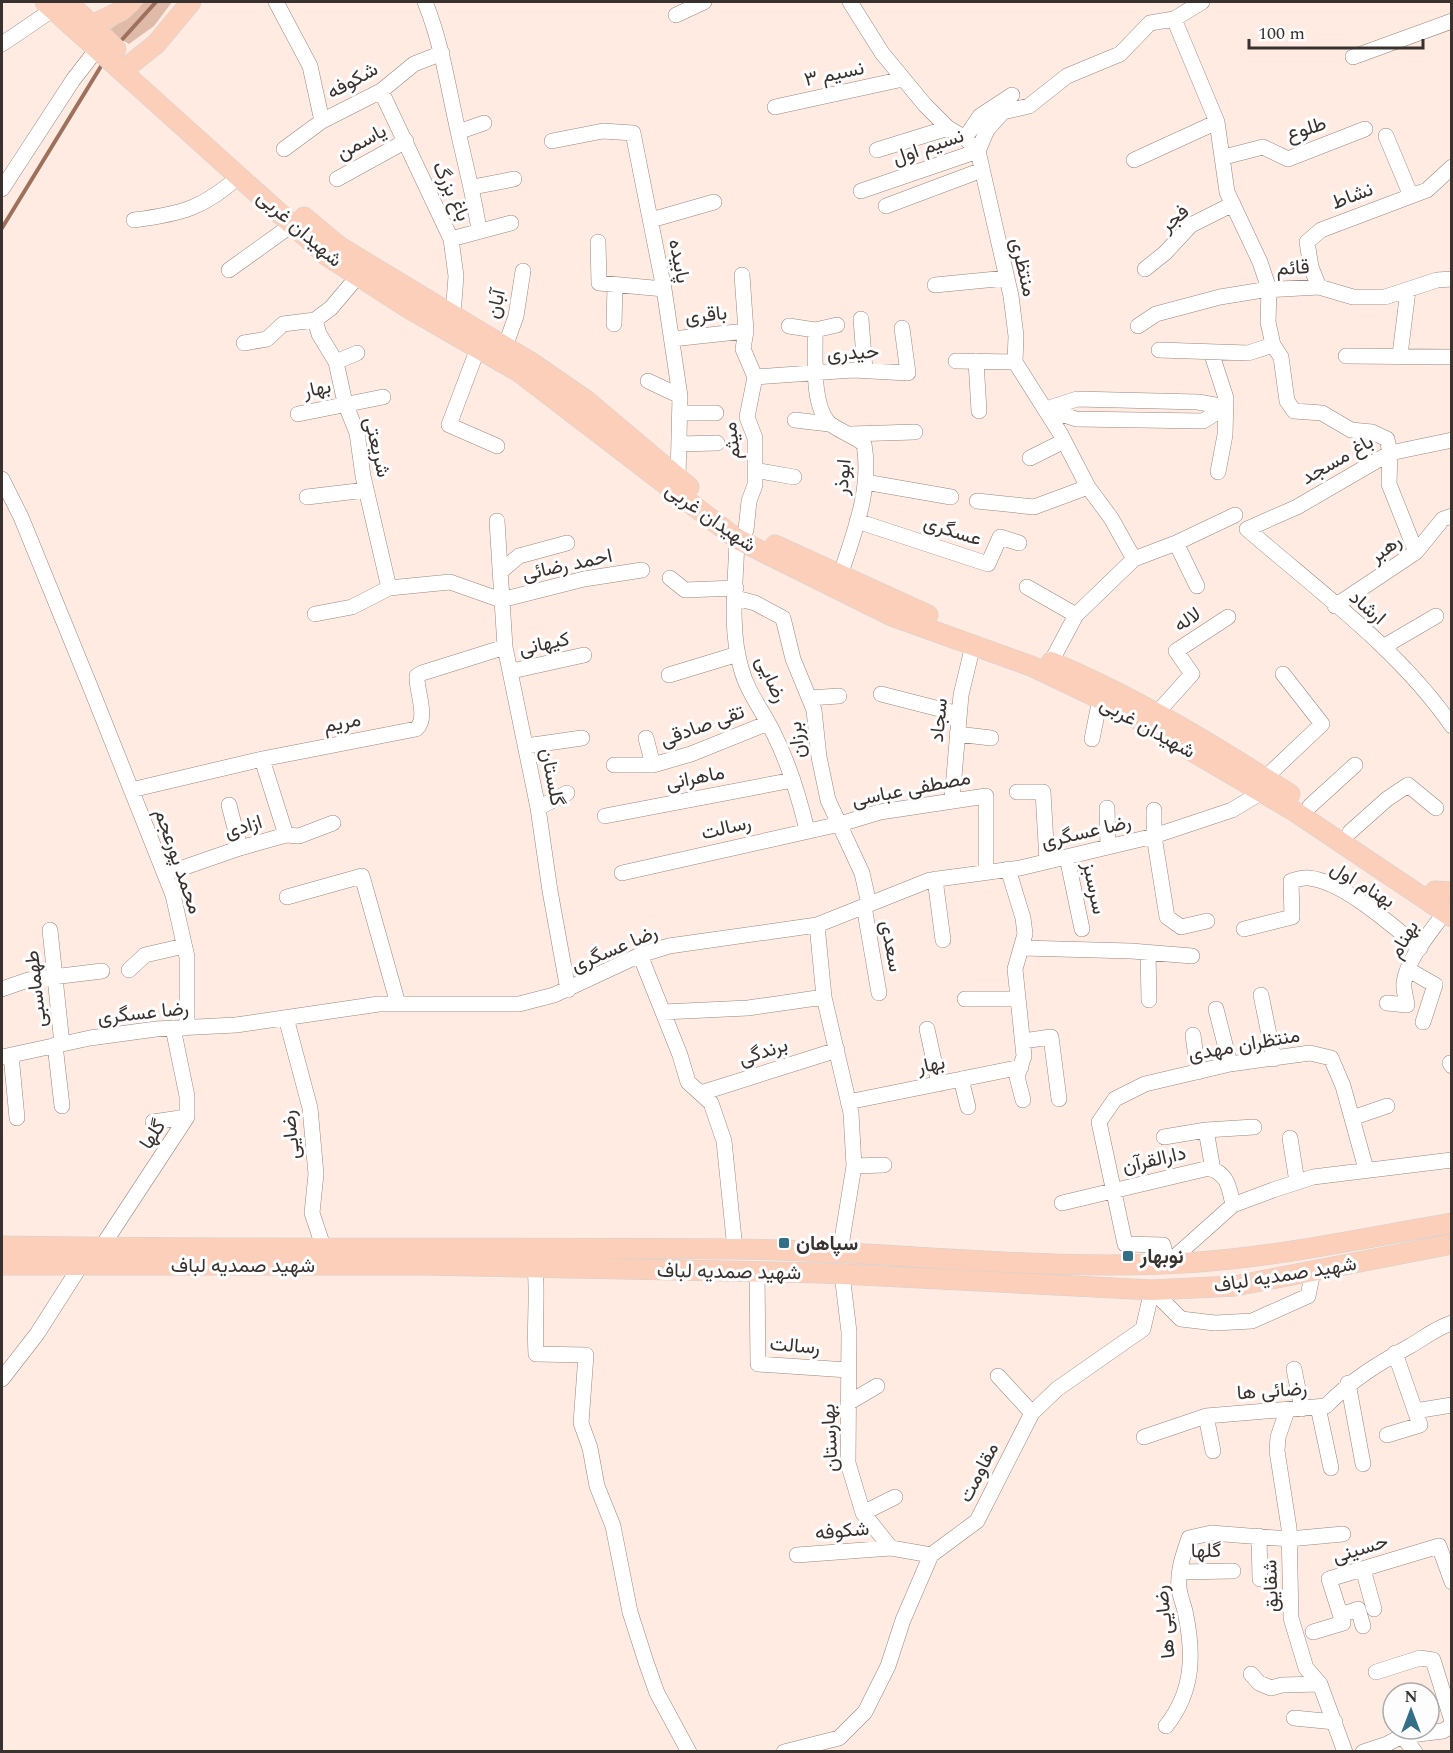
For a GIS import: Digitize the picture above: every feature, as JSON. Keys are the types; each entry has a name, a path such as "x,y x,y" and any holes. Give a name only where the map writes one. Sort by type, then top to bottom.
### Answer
{"main road":[{"path":"92,25 122,11 130,2"},
{"path":"126,67 156,44 191,2"},
{"name":"شهیدان غربی","path":"58,4 92,25 126,67 327,255 535,383 741,535 892,616 1031,666 1177,734 1263,785 1310,806 1443,891 1449,911"},
{"name":"شهیدان غربی","path":"58,4 98,49 126,67 340,247 505,347 587,401 741,535 840,576 906,607 1102,683 1156,714 1177,734"},
{"name":"شهیدان غربی","path":"1263,785 1294,811 1449,911"},
{"name":"شهید صمدیه لباف","path":"2,1265 735,1249 1076,1264 1168,1263 1200,1262 1307,1247 1447,1222"},
{"name":"شهید صمدیه لباف","path":"2,1246 324,1249 389,1257 535,1268 842,1274 1152,1290 1235,1286 1452,1244"},
{"path":"1424,1250 1452,1254"}],"street":[{"path":"276,2 310,66 322,121"},
{"path":"425,2 439,36 458,132 473,187 479,230"},
{"path":"676,15 704,2"},
{"path":"850,2 862,26 903,79 948,128 965,138 978,151"},
{"path":"2,44 58,4"},
{"name":"نسیم اول","path":"861,190 978,151 987,130 1003,112 1029,106 1066,76 1120,54 1150,23 1174,19 1191,4"},
{"path":"1174,19 1217,122 1224,157 1223,175 1269,289 1268,322 1273,345 1281,357 1287,401 1294,411 1322,413 1352,430 1372,432 1388,440 1389,484 1416,552"},
{"path":"1353,57 1452,21"},
{"path":"2,189 55,107 98,49"},
{"name":"شکوفه","path":"284,148 322,121 381,91 414,64 442,53"},
{"name":"نسیم ۳","path":"775,107 903,79"},
{"name":"باغ بزرگ","path":"381,91 451,239 456,276 453,315"},
{"path":"965,138 980,116 1012,95"},
{"path":"1134,160 1217,122"},
{"path":"458,132 484,123"},
{"path":"877,150 948,128"},
{"name":"طلوع","path":"1224,157 1263,147 1288,159 1365,129"},
{"name":"پابیده","path":"552,141 603,131 633,134 664,289 680,396 678,479"},
{"path":"1386,136 1411,196"},
{"name":"یاسمن","path":"337,178 406,141"},
{"name":"منتظری","path":"978,151 1007,278 1016,336 1016,362"},
{"name":"نشاط","path":"1319,287 1311,267 1308,242 1321,230 1427,190 1452,167"},
{"path":"886,206 982,170"},
{"path":"134,220 177,214 218,196 240,175"},
{"path":"473,187 514,179"},
{"path":"651,220 714,202"},
{"name":"فجر","path":"1145,269 1165,253 1191,225 1233,204"},
{"path":"451,239 511,223"},
{"path":"229,270 293,224"},
{"path":"597,242 599,283 664,289"},
{"name":"آبان","path":"505,347 516,316 523,271"},
{"path":"742,275 746,331 743,349 754,377"},
{"path":"244,343 267,339 283,324 315,320 331,309 358,276"},
{"path":"934,285 1007,278"},
{"name":"قائم","path":"1138,327 1156,314 1220,297 1269,289 1319,287 1353,297 1385,297 1437,280 1452,279"},
{"path":"614,324 615,285"},
{"path":"1400,355 1408,290"},
{"path":"861,319 865,370"},
{"name":"شریعتی","path":"315,320 319,334 336,362 345,404 360,449 366,490 389,588"},
{"path":"789,326 815,330 837,325"},
{"name":"حیدری","path":"754,377 817,375 865,370 908,374 902,328"},
{"path":"815,330 818,406 830,424"},
{"name":"باقری","path":"672,339 746,331"},
{"path":"1159,350 1248,353 1273,345"},
{"path":"478,348 449,425 497,446"},
{"path":"1211,352 1226,398 1225,435 1218,472"},
{"path":"336,362 357,353"},
{"path":"1346,356 1452,357"},
{"path":"956,361 1016,362 1064,441 1088,487 1111,518 1134,559"},
{"path":"976,361 978,411"},
{"name":"میثم","path":"741,535 755,485 755,438 747,417 754,377"},
{"path":"648,381 680,396"},
{"name":"بهار","path":"298,414 383,398"},
{"path":"1046,410 1077,399 1198,402 1226,407"},
{"path":"681,413 716,412"},
{"name":"ابوذر","path":"795,420 830,424 851,434 864,444 868,467 857,521 840,576"},
{"path":"851,434 915,432"},
{"name":"باغ مسجد","path":"1247,529 1297,507 1390,453 1452,440"},
{"path":"1030,458 1064,441"},
{"path":"679,444 717,442"},
{"path":"755,470 794,477"},
{"name":"محمد پورعجم","path":"2,479 21,517 165,874 184,946 180,1028"},
{"path":"865,482 951,497"},
{"path":"977,501 1034,507 1088,487"},
{"path":"307,497 366,490"},
{"path":"1051,662 1076,615 1134,559 1176,543 1235,515"},
{"name":"رهبر","path":"1335,606 1416,552 1443,519 1452,516"},
{"name":"گلستان","path":"497,521 505,647 512,671 538,808 568,990"},
{"name":"عسگری","path":"857,521 988,564 1000,537 1019,543"},
{"name":"ارشاد","path":"1247,529 1383,647 1438,707 1452,726"},
{"name":"رضایی","path":"741,535 734,629 738,654 751,694 768,723 793,780 807,830"},
{"path":"500,572 519,556 567,543"},
{"path":"1176,543 1197,586"},
{"name":"احمد رضائی","path":"501,600 584,579 642,570"},
{"path":"670,578 685,590 736,593"},
{"path":"315,614 352,607 389,588 450,582 501,600"},
{"path":"1028,587 1076,615"},
{"name":"برزان","path":"736,593 783,618 793,659 814,710 819,757 828,800 862,873 866,905"},
{"path":"1383,647 1436,616"},
{"name":"لاله","path":"1156,714 1192,674 1176,651 1228,617"},
{"name":"سجاد","path":"952,800 959,714 973,645"},
{"name":"مریم","path":"131,790 262,759 416,729 421,724 422,717 417,676 422,672 505,647"},
{"path":"669,675 738,654"},
{"name":"کیهانی","path":"512,671 584,655"},
{"name":"رضا عسگری","path":"6,1056 59,1045 180,1028 236,1026 398,1004 519,1004 568,990 640,955 669,946 817,925 935,879 1008,869 1154,836 1232,810 1263,785 1322,724 1283,674"},
{"path":"881,694 959,714"},
{"path":"809,698 839,696"},
{"path":"1092,739 1100,699"},
{"name":"تقی صادقی","path":"614,765 653,765 691,754 768,723"},
{"path":"957,734 991,738"},
{"path":"526,746 582,738"},
{"path":"646,738 653,765"},
{"path":"262,759 286,835"},
{"path":"1310,806 1355,765"},
{"name":"ماهرانی","path":"604,816 793,780"},
{"path":"1350,832 1386,799 1408,785 1436,808"},
{"path":"1017,792 1043,792 1047,861"},
{"path":"538,808 567,793"},
{"name":"مصطفی عباسی","path":"840,824 880,812 986,795 986,873"},
{"path":"229,805 240,848"},
{"path":"1107,807 1108,847"},
{"path":"1154,810 1154,836 1167,917 1180,927 1207,921"},
{"name":"ازادی","path":"165,874 240,848 286,835 299,836 333,823"},
{"name":"رسالت","path":"622,873 840,824"},
{"name":"سرسبز","path":"1066,857 1082,929"},
{"path":"1008,869 1023,918 1025,934 1023,948 1014,969 1024,1056 1017,1077 1023,1100"},
{"path":"287,897 362,876 398,1004"},
{"name":"بهنام اول","path":"1244,929 1292,917 1291,881 1308,878 1333,886 1366,906 1420,948"},
{"path":"935,879 943,940"},
{"name":"سعدی","path":"866,905 879,993"},
{"name":"بهنام","path":"1386,1003 1407,1005 1404,982 1409,970 1420,948 1449,911"},
{"path":"817,925 824,997 848,1102 854,1166 840,1252"},
{"name":"طهماسبی","path":"50,930 59,1045"},
{"path":"129,970 145,955 184,946"},
{"path":"1023,948 1148,952 1192,956"},
{"path":"1148,952 1149,1000"},
{"path":"640,955 688,1082 711,1103 724,1141 735,1249"},
{"path":"1409,970 1435,985 1423,1022"},
{"path":"2,989 28,980 102,971"},
{"path":"1261,995 1274,1059"},
{"path":"663,1012 748,1008 824,997"},
{"path":"965,999 1018,999"},
{"path":"1216,1009 1230,1064"},
{"name":"رضایی","path":"286,1018 310,1108 316,1174 312,1213 324,1249"},
{"name":"گلها","path":"101,1248 187,1117 180,1028"},
{"path":"927,1029 939,1083"},
{"path":"1193,1035 1198,1072"},
{"path":"1023,1041 1051,1038 1059,1099"},
{"path":"59,1045 62,1106"},
{"name":"برندگی","path":"701,1093 837,1050"},
{"name":"منتظران مهدی","path":"1114,1191 1099,1122 1115,1099 1145,1084 1230,1064 1310,1053 1331,1058 1352,1118 1366,1169"},
{"path":"6,1056 17,1118"},
{"name":"بهار","path":"848,1102 1021,1067"},
{"path":"961,1079 968,1107"},
{"path":"1352,1118 1386,1106"},
{"path":"153,1122 187,1117"},
{"path":"1164,1137 1206,1130 1254,1127"},
{"path":"1206,1130 1214,1170"},
{"path":"1290,1138 1297,1182"},
{"path":"1114,1191 1125,1244 1163,1245 1168,1263 1233,1205 1313,1177 1452,1160"},
{"path":"854,1166 884,1165"},
{"name":"دارالقرآن","path":"1062,1203 1209,1168 1221,1173 1227,1182 1233,1205"},
{"path":"2,1379 37,1334 81,1265"},
{"path":"535,1268 538,1297 534,1322 537,1354 586,1355 581,1423 590,1448 597,1486 613,1526 630,1612 646,1662 662,1703 689,1752"},
{"path":"1152,1290 1180,1318 1215,1323 1252,1321 1308,1296 1312,1271"},
{"name":"رسالت","path":"757,1272 759,1364 848,1370"},
{"name":"بهارستان","path":"842,1274 849,1332 848,1463 862,1514 891,1548"},
{"name":"مقاومت","path":"931,1555 977,1521 1032,1413 1057,1389 1143,1329 1152,1290"},
{"name":"رضائی ها","path":"1144,1437 1206,1416 1326,1406 1348,1383 1395,1353 1452,1323"},
{"path":"1387,1435 1420,1425 1395,1353"},
{"path":"1294,1369 1302,1409 1331,1468"},
{"path":"998,1376 1032,1413"},
{"path":"1348,1383 1363,1464"},
{"path":"848,1403 877,1386"},
{"path":"1415,1411 1452,1405"},
{"name":"شقایق","path":"1302,1409 1278,1437 1277,1451 1290,1539 1291,1618 1306,1668 1320,1684 1345,1752"},
{"path":"1206,1416 1213,1451"},
{"path":"862,1514 895,1497"},
{"name":"رضایی ها","path":"1166,1726 1179,1710 1190,1679 1185,1613 1179,1587 1180,1572 1189,1538 1211,1533 1290,1539 1343,1534"},
{"path":"1259,1536 1260,1579"},
{"name":"حسینی","path":"1341,1615 1329,1579 1439,1546 1452,1582"},
{"path":"784,1752 839,1738 866,1712 888,1666 903,1620 931,1555 891,1548"},
{"name":"شکوفه","path":"797,1555 891,1548"},
{"path":"1363,1569 1374,1609"},
{"name":"گلها","path":"1180,1572 1233,1571"},
{"path":"1313,1632 1343,1623 1341,1615 1358,1609 1363,1626"},
{"path":"1376,1671 1420,1658 1433,1660 1447,1687 1452,1723"},
{"path":"1251,1674 1259,1683 1271,1688 1282,1685 1320,1684"},
{"path":"1294,1718 1335,1722"},
{"path":"1363,1752 1393,1741"}],"shaded area":[{"path":"144,2 172,2 154,26 129,44 107,31 130,16"}],"waterway":[{"path":"119,43 156,2"},
{"path":"2,228 103,63"}],"place":[{"name":"سپاهان","path":"784,1243"},
{"name":"نوبهار","path":"1128,1256"}]}
